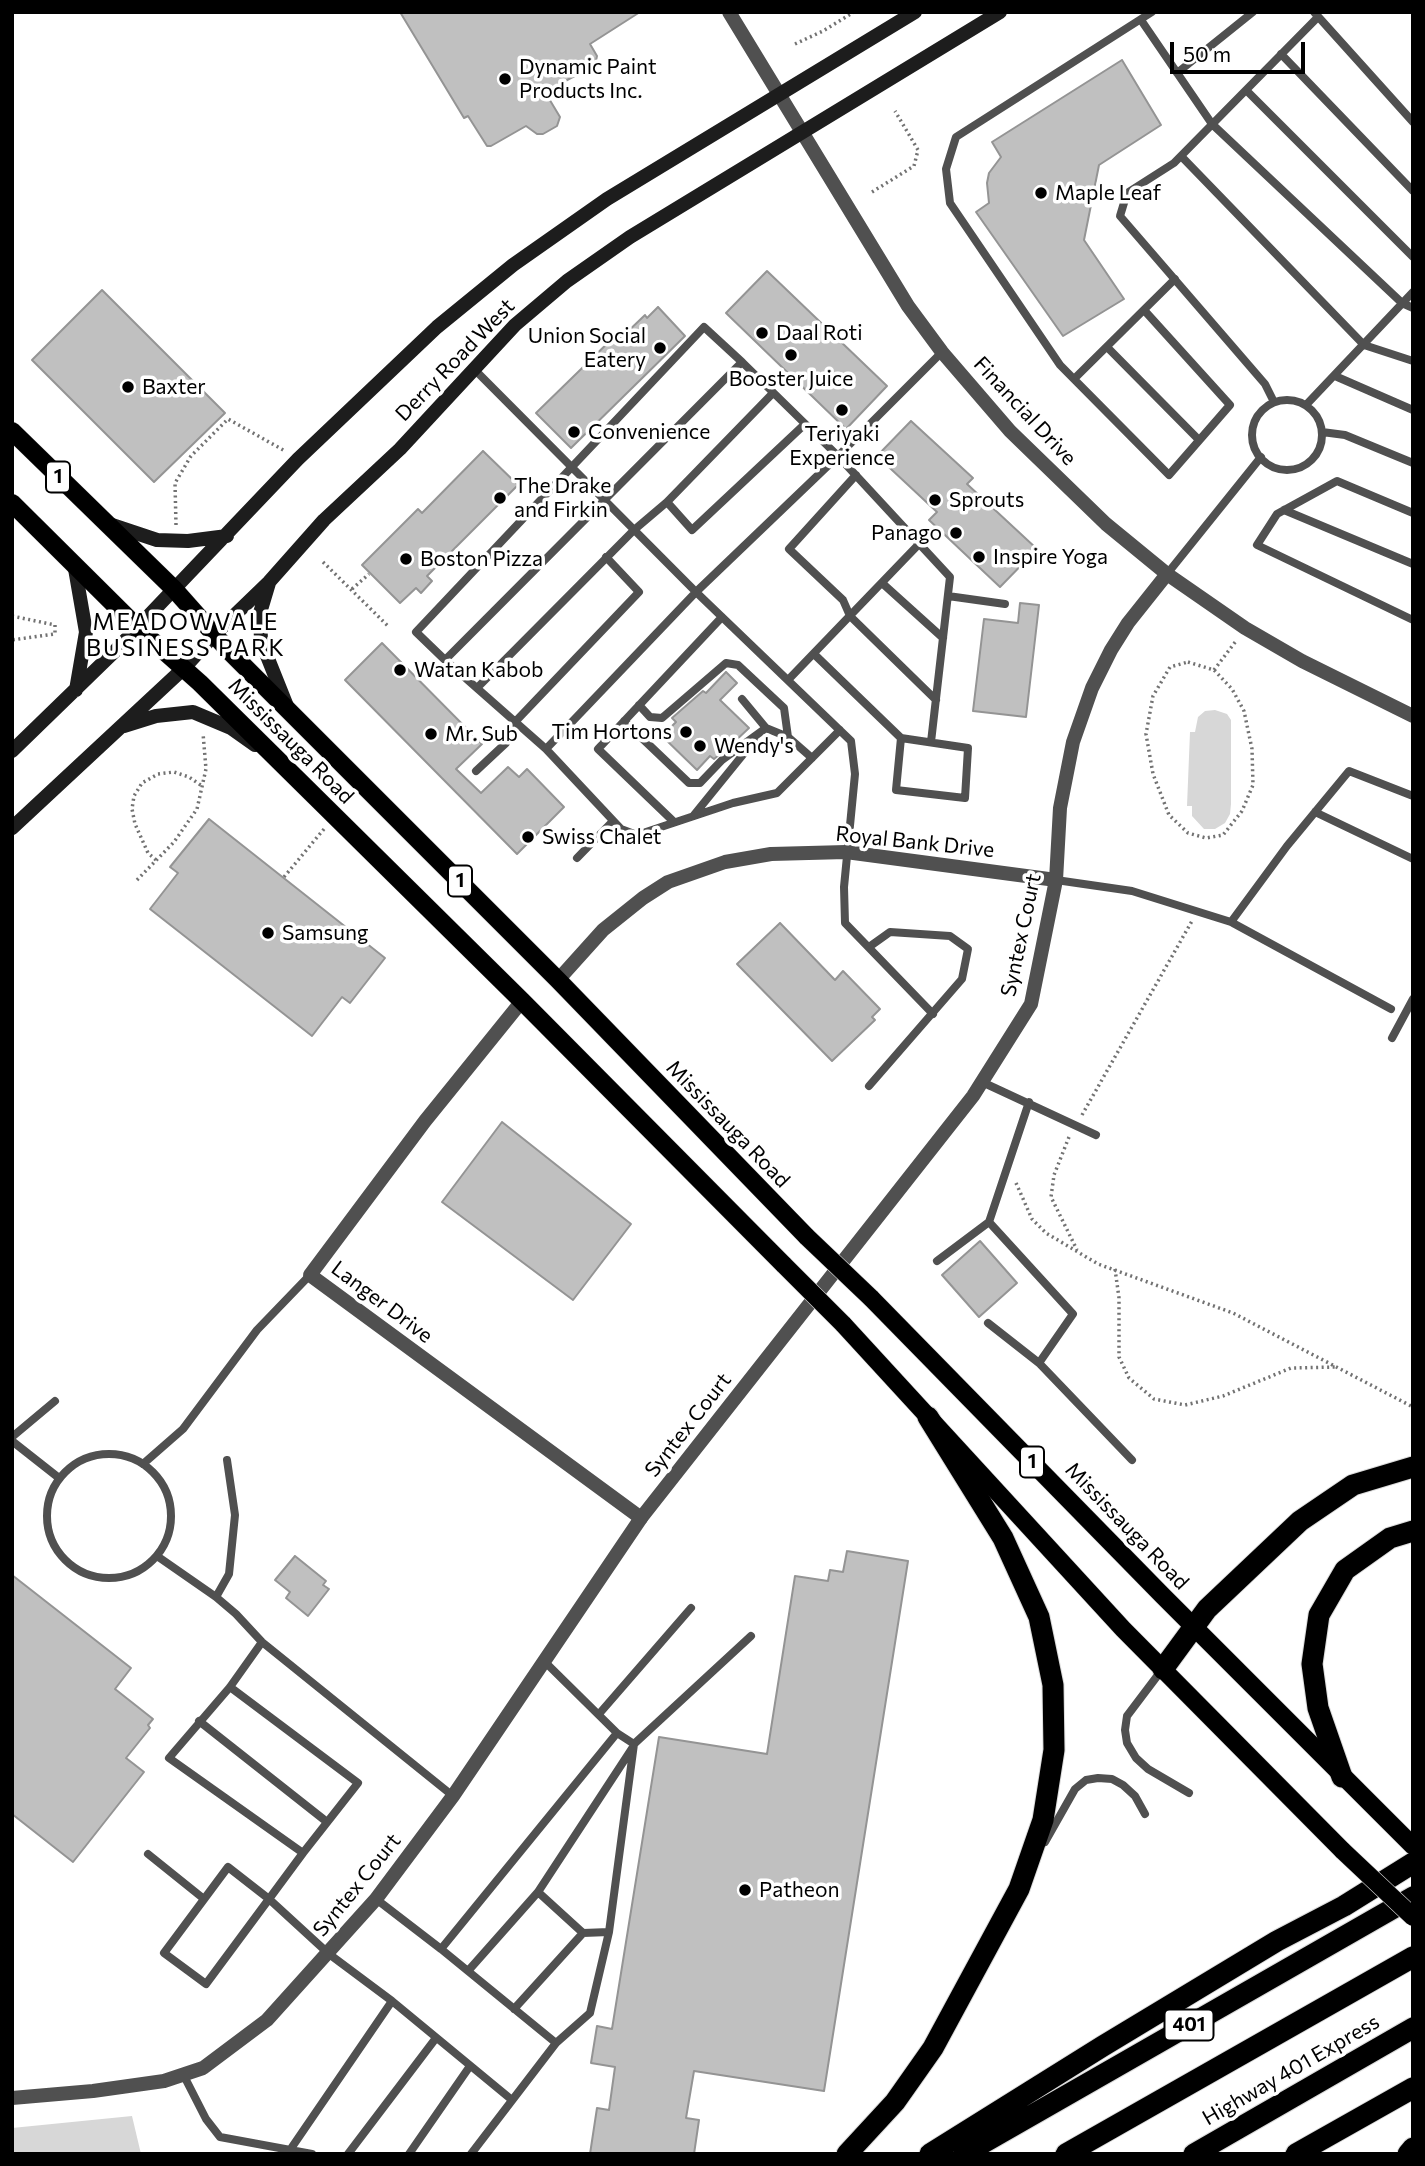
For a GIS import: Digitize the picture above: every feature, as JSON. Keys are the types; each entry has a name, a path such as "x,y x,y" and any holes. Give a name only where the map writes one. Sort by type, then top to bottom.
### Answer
{"highway":[{"path":"847,2154 895,2102 933,2048 1019,1889 1045,1808 1054,1750 1053,1685 1039,1617 1008,1549 928,1417"},
{"path":"1163,1669 1207,1609 1300,1521 1353,1485 1413,1467"},
{"path":"1342,1777 1318,1708 1312,1664 1319,1615 1345,1570 1390,1538 1413,1531"},
{"path":"930,2154 1103,2046 1413,1863"},
{"name":"401","path":"964,2154 1413,1897"},
{"name":"Highway 401 Express","path":"1066,2154 1413,1957"},
{"name":"Highway 401 Express","path":"1194,2154 1413,2028"},
{"path":"1296,2154 1413,2088"},
{"path":"1408,2154 1413,2148"}],"main road":[{"name":"Derry Road West","path":"12,751 138,628 298,459 436,327 513,265 607,199 915,12"},
{"name":"Derry Road West","path":"12,828 184,668 269,582 324,520 400,449 515,325 567,281 630,237 1000,12"},
{"name":"Mississauga Road","path":"12,431 174,589 214,635 558,980 807,1237 871,1298 1413,1846"},
{"name":"Mississauga Road","path":"12,503 138,628 184,668 522,1001 843,1324 1124,1629 1343,1851 1413,1917"},
{"path":"104,523 157,540 188,541 227,536"},
{"path":"74,563 86,632 76,690"},
{"path":"269,582 260,614 261,640 288,708"},
{"path":"120,727 156,716 193,712 230,728 276,760"}],"street":[{"name":"Financial Drive","path":"729,12 908,306 1010,431 1106,524 1167,575 1245,628 1302,661 1413,716"},
{"name":"Syntex Court","path":"12,2098 152,2083 203,2067 267,2020 376,1899 453,1796 641,1518 973,1097 1031,1004 1056,880 1063,795 1073,742 1092,688 1128,623 1167,575"},
{"name":"Royal Bank Drive","path":"558,980 603,930 643,898 668,882 725,862 771,854 846,852 1056,880"},
{"name":"Langer Drive","path":"522,1001 425,1121 310,1275 641,1518"}],"lane":[{"path":"1144,310 1230,405 1169,475 1060,365 950,203 946,169 956,137 1152,12"},
{"path":"1177,73 1253,12"},
{"path":"1274,402 1265,384 1120,216 1127,193 1174,163 1282,54 1316,14 1413,122"},
{"path":"1141,20 1212,124 1402,303 1413,308"},
{"path":"1282,54 1413,191"},
{"path":"1246,90 1413,257"},
{"path":"1181,156 1364,345 1413,361"},
{"path":"1074,379 1175,279"},
{"path":"1306,405 1413,292"},
{"path":"840,730 777,793 673,821 636,835 621,830 545,749 416,632 704,327 838,456 950,577 931,742"},
{"path":"1107,347 1199,440"},
{"path":"545,749 696,592 943,352"},
{"path":"445,660 742,362"},
{"path":"474,369 696,592 851,741 855,774 846,852 845,923 933,1014"},
{"path":"1335,376 1413,410"},
{"path":"477,688 606,557 667,502 773,393"},
{"path":"1284,400 1306,405 1314,412 1322,432 1317,453 1301,467 1279,468 1269,464 1255,448 1253,426 1258,416 1274,402 1284,400"},
{"path":"667,502 692,530 805,424"},
{"path":"1322,432 1345,435 1413,463"},
{"path":"1167,575 1261,457"},
{"path":"856,475 789,549 844,600 850,616 936,700"},
{"path":"1412,617 1257,545 1277,514 1337,481 1413,513"},
{"path":"1284,510 1413,564"},
{"path":"788,680 919,544"},
{"path":"477,771 506,743 515,722 639,592 606,557"},
{"path":"882,583 943,638"},
{"path":"948,596 1005,604"},
{"path":"673,821 598,749 722,617"},
{"path":"814,654 901,738 968,748 965,798 896,790 901,738"},
{"path":"639,705 650,717 662,718 726,663 738,665 784,708 788,737"},
{"path":"743,698 766,728 788,737 812,758"},
{"path":"624,721 689,783 701,783 722,760 766,728"},
{"path":"694,815 766,728"},
{"path":"1231,922 1349,771 1413,796"},
{"path":"1315,812 1413,859"},
{"path":"577,858 613,821"},
{"path":"1056,880 1132,891 1231,922 1391,1009"},
{"path":"869,947 890,932 950,936 968,949 962,979 869,1086"},
{"path":"1392,1038 1413,999"},
{"path":"982,1082 1096,1135"},
{"path":"937,1261 989,1222 1029,1102"},
{"path":"989,1222 1073,1314 1040,1363"},
{"path":"143,1464 183,1429 257,1330 310,1275"},
{"path":"988,1323 1040,1363 1132,1460"},
{"path":"55,1401 12,1439 59,1478"},
{"path":"98,1455 129,1457 143,1464 161,1483 171,1507 171,1524 158,1556 143,1569 125,1577 105,1579 86,1575 69,1566 56,1551 48,1533 46,1514 50,1494 59,1478 83,1459 98,1455"},
{"path":"216,1597 229,1574 235,1515 227,1460"},
{"path":"158,1556 216,1597 262,1642 453,1796"},
{"path":"599,1714 691,1608"},
{"path":"468,1971 538,1892 634,1744 751,1636"},
{"path":"262,1642 230,1687 169,1758 303,1853"},
{"path":"545,1662 617,1733 634,1744"},
{"path":"1163,1669 1127,1716 1127,1743 1136,1758 1148,1769 1189,1793"},
{"path":"230,1687 358,1783 303,1853 269,1899 206,1984 164,1953 228,1867 269,1899 329,1954 392,2001 512,2100"},
{"path":"199,1721 327,1822"},
{"path":"441,1948 617,1733"},
{"path":"471,2154 556,2043 590,2012 609,1932 634,1744"},
{"path":"1019,1889 1075,1789 1086,1780 1098,1777 1112,1779 1123,1785 1135,1796 1145,1814"},
{"path":"148,1854 204,1899"},
{"path":"538,1892 583,1933 609,1932"},
{"path":"376,1899 441,1948 556,2043"},
{"path":"514,2008 583,1933"},
{"path":"290,2150 392,2001"},
{"path":"348,2154 436,2038"},
{"path":"409,2154 470,2066"},
{"path":"183,2074 206,2119 220,2137 312,2154"}],"path":[{"path":"795,44 854,12"},
{"path":"872,192 914,166 918,150 895,111"},
{"path":"176,531 175,484 191,456 228,419 298,459"},
{"path":"323,562 388,627"},
{"path":"352,590 369,574"},
{"path":"12,616 55,625 55,634 12,640"},
{"path":"1214,670 1245,628"},
{"path":"1188,662 1214,670 1232,689 1244,711 1252,749 1252,785 1242,811 1223,835 1206,838 1188,833 1169,815 1153,774 1146,734 1153,695 1170,667 1188,662"},
{"path":"137,880 174,842 197,809 205,769 202,728"},
{"path":"156,860 148,853 135,824 132,809 134,796 142,783 159,774 174,772 189,777 202,786"},
{"path":"284,877 334,817"},
{"path":"1077,1251 1051,1197 1054,1175 1076,1125 1198,911"},
{"path":"1008,1167 1032,1219 1046,1233 1098,1264 1233,1313 1340,1367 1413,1408"},
{"path":"1115,1269 1119,1298 1119,1357 1129,1378 1154,1399 1185,1405 1223,1396 1291,1368 1340,1367"}],"shaded area":[{"path":"1215,710 1227,714 1231,720 1231,804 1225,823 1215,829 1204,829 1192,816 1192,806 1187,806 1190,732 1195,732 1198,717 1205,711"},
{"path":"132,2116 141,2154 12,2154 12,2128"}],"building":[{"name":"Dynamic Paint Products Inc.","path":"400,12 640,12 590,44 597,56 595,65 545,92 560,117 557,126 543,134 537,134 526,126 487,146 468,116 464,118"},
{"name":"Maple Leaf","path":"1122,60 1161,125 1099,165 1084,240 1124,299 1063,336 976,212 989,203 989,173 1001,157 992,142"},
{"path":"767,271 887,386 846,429 726,313"},
{"name":"Baxter","path":"102,290 225,413 154,482 32,360"},
{"path":"658,307 685,336 571,448 536,413 617,334 621,338 645,315 647,318"},
{"path":"911,421 973,478 967,484 1037,549 1000,587 929,520 937,512 877,456"},
{"path":"483,451 518,485 427,576 432,581 421,593 416,588 400,603 362,565 418,509 422,513"},
{"path":"1020,603 1039,605 1026,717 973,711 984,619 1018,623"},
{"path":"382,643 482,744 456,769 481,793 508,767 519,777 527,769 564,807 517,854 345,680"},
{"path":"726,672 737,683 720,700 749,728 714,759 710,756 697,770 662,736 676,722 672,718 703,691 706,693"},
{"name":"Samsung","path":"209,819 385,958 350,1003 342,997 312,1036 150,909 178,873 170,867"},
{"path":"780,923 835,980 843,971 880,1009 872,1017 875,1020 832,1061 737,964"},
{"path":"502,1122 631,1224 573,1300 442,1202"},
{"path":"980,1241 1017,1283 979,1317 942,1275"},
{"name":"Patheon","path":"847,1551 908,1561 824,2091 694,2071 686,2118 699,2120 694,2154 590,2154 597,2108 609,2110 615,2067 591,2063 597,2026 612,2029 659,1737 767,1754 795,1576 828,1581 830,1570 843,1572"},
{"path":"295,1556 326,1581 323,1585 329,1589 308,1616 286,1598 290,1592 275,1580"},
{"path":"12,1575 131,1668 115,1689 153,1719 148,1725 150,1728 126,1758 144,1772 73,1862 12,1814"}],"place":[{"name":"Dynamic Paint Products Inc.","path":"505,79"},
{"name":"Maple Leaf","path":"1041,193"},
{"name":"Daal Roti","path":"762,333"},
{"name":"Union Social Eatery","path":"660,348"},
{"name":"Booster Juice","path":"791,355"},
{"name":"Baxter","path":"128,387"},
{"name":"Teriyaki Experience","path":"842,410"},
{"name":"Convenience","path":"574,432"},
{"name":"The Drake and Firkin","path":"500,498"},
{"name":"Sprouts","path":"935,500"},
{"name":"Panago","path":"956,533"},
{"name":"Inspire Yoga","path":"979,557"},
{"name":"Boston Pizza","path":"406,559"},
{"name":"Watan Kabob","path":"400,670"},
{"name":"Tim Hortons","path":"686,732"},
{"name":"Mr. Sub","path":"431,734"},
{"name":"Wendy's","path":"700,746"},
{"name":"Swiss Chalet","path":"528,837"},
{"name":"Samsung","path":"268,933"},
{"name":"Patheon","path":"745,1890"}],"district":[{"name":"MEADOWVALE BUSINESS PARK","path":"186,635"}]}
